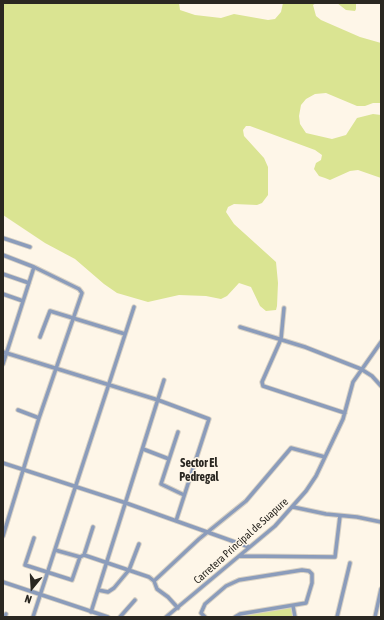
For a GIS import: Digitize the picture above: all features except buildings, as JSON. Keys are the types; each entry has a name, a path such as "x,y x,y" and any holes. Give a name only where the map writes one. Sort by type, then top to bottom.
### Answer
{"street":[{"path":"3,238 30,247"},
{"path":"3,255 34,267 81,291 82,296 39,418 3,536"},
{"path":"3,364 5,353 34,267"},
{"path":"3,274 29,283"},
{"path":"3,294 23,301"},
{"path":"33,617 134,307"},
{"path":"284,308 281,339 262,382 263,386 345,413"},
{"path":"40,337 50,311 125,334"},
{"path":"240,327 281,339 361,369 372,376 381,386"},
{"name":"Carretera Principal de Suapure","path":"166,617 249,547 293,507 310,487 345,413 352,385 361,369 381,342"},
{"path":"5,353 158,400 209,419 176,521"},
{"path":"91,612 164,380"},
{"path":"18,410 39,418"},
{"path":"178,432 161,484 184,495"},
{"path":"154,581 208,532 246,501 291,448 325,457"},
{"path":"143,449 169,459"},
{"path":"3,463 126,503 249,547"},
{"path":"293,507 381,522"},
{"path":"239,556 335,557 340,516"},
{"path":"34,538 25,565 72,580 93,527"},
{"path":"98,590 105,593 111,591 129,570 139,544"},
{"path":"55,550 107,563 149,577 154,581 157,589 168,597 178,608"},
{"path":"337,617 350,563"},
{"path":"205,617 201,613 206,604 233,582 247,578 295,571 309,571 312,574 308,600 304,603 243,614 235,617"},
{"path":"3,582 108,617"},
{"path":"375,617 381,592"},
{"path":"120,617 135,600"},
{"path":"293,606 295,617"}],"green space":[{"path":"3,3 179,3 180,10 195,15 221,18 234,14 268,20 275,19 281,12 283,3 316,3 313,5 316,16 321,20 360,37 381,43 381,103 357,106 326,93 315,94 306,99 301,105 299,116 300,124 306,133 332,139 346,135 357,118 373,114 381,115 381,178 358,170 350,171 330,180 319,176 314,169 316,163 321,160 322,155 315,150 250,126 246,126 243,130 244,136 264,158 268,167 268,195 262,203 257,205 234,204 228,207 226,212 234,224 276,262 278,283 276,310 266,311 260,306 251,287 239,283 227,296 221,299 206,296 179,295 148,302 117,293 75,259 45,243 3,215"},
{"path":"337,3 356,3 356,9 355,11 346,10"},
{"path":"293,606 295,617 235,617 237,615"}],"district":[{"name":"Sector El Pedregal","path":"199,470"}]}
